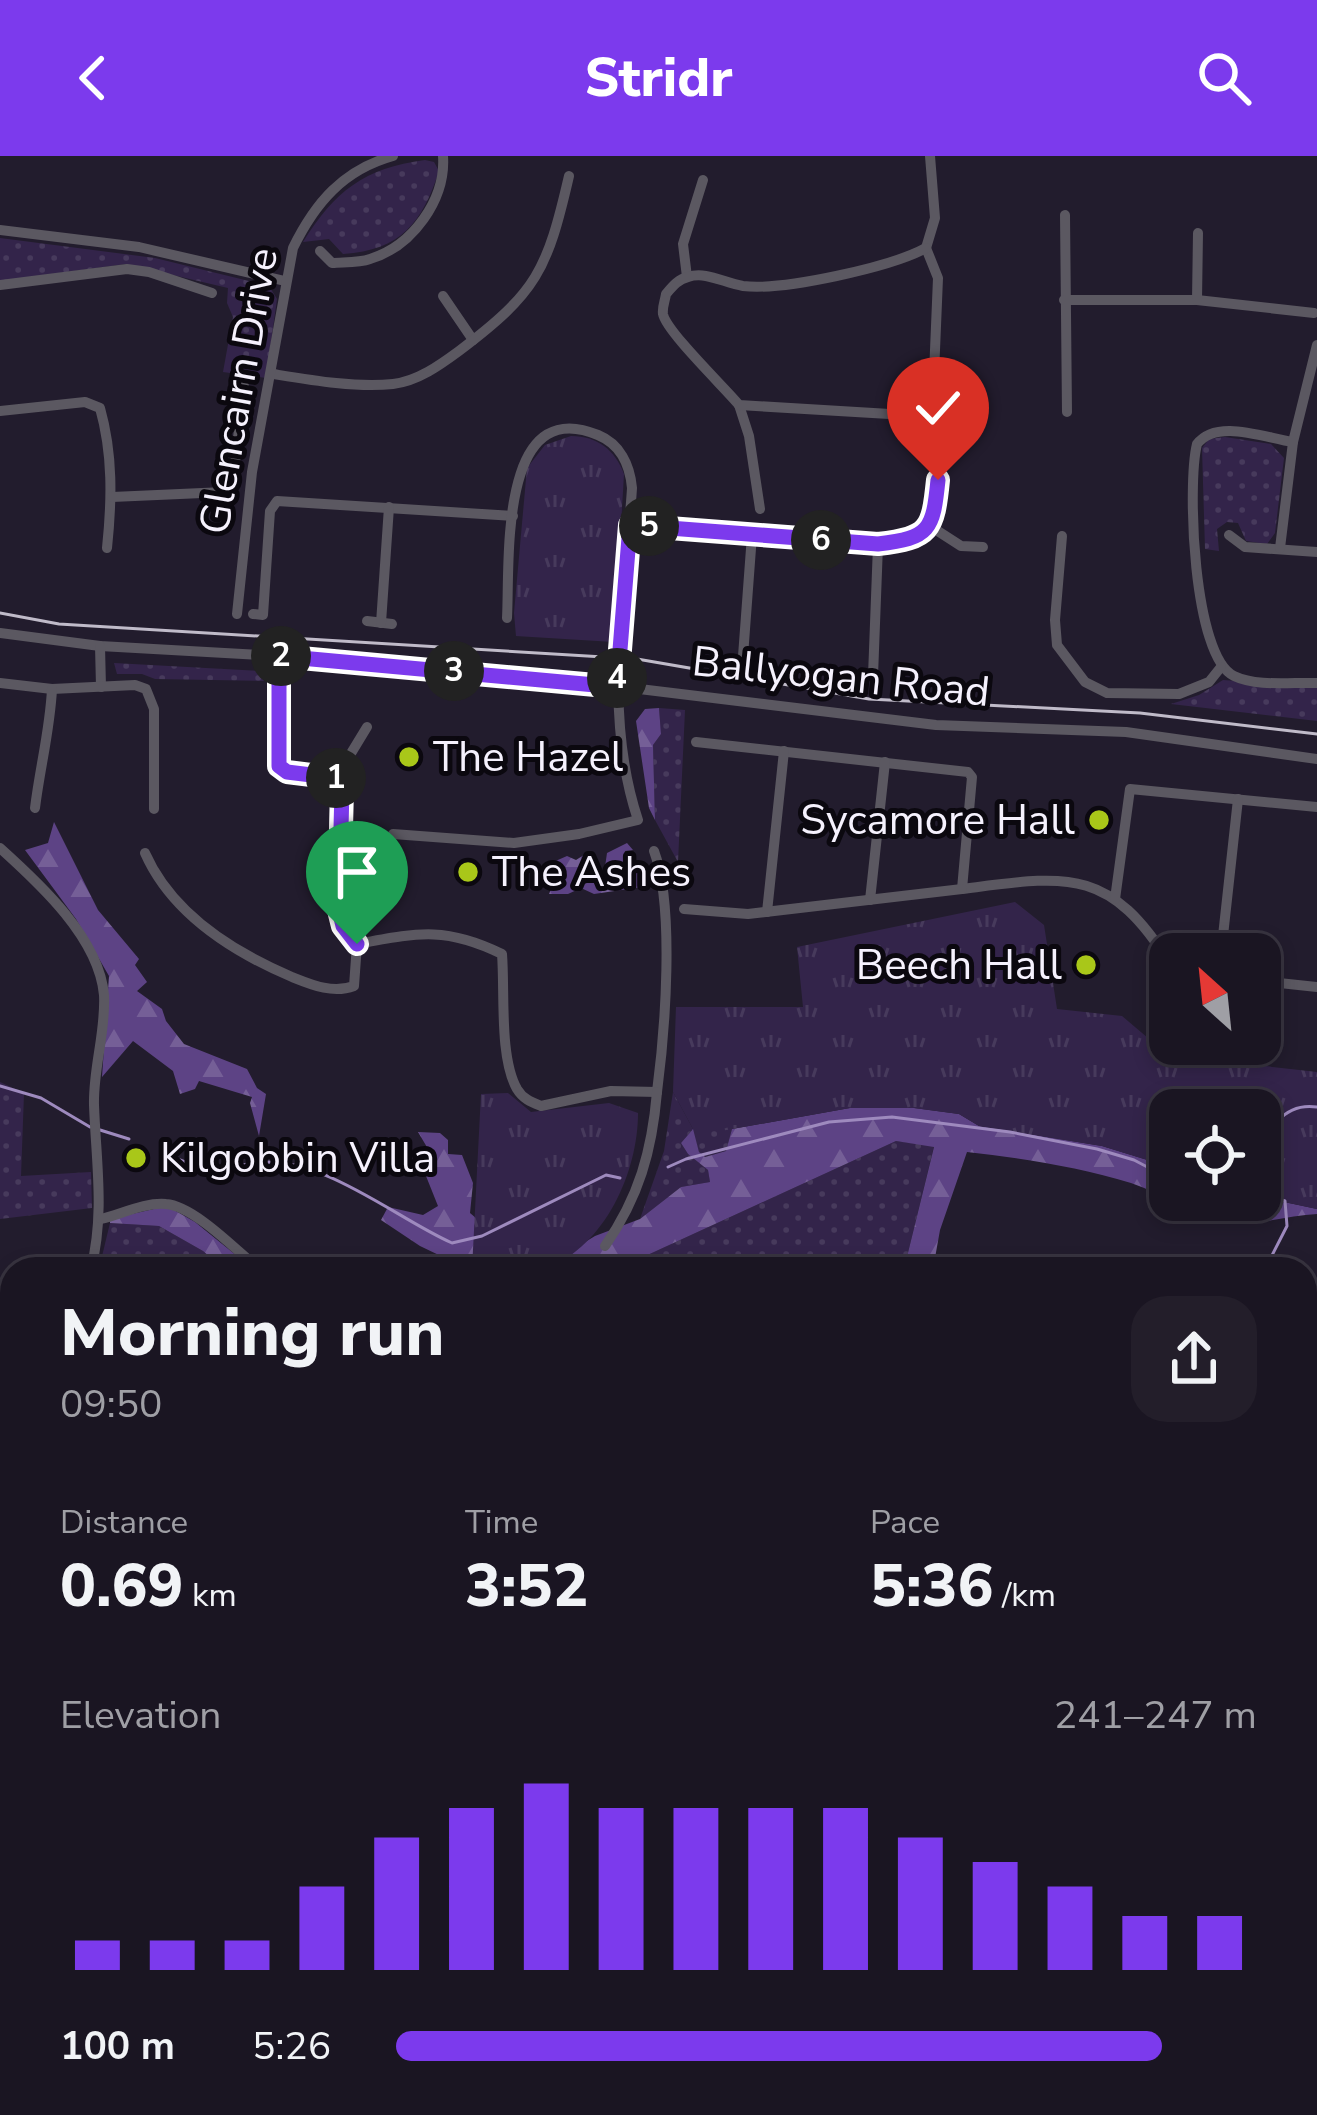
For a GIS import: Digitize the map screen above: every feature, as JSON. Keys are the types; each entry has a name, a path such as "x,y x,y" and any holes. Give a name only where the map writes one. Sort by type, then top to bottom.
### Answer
{"street":[{"name":"Glencairn Drive","path":"237,614 252,472 273,374 285,281 301,232 331,189 367,164 393,156"},
{"path":"320,251 332,262 370,259 401,242 434,203 445,176 443,156"},
{"path":"931,156 935,218 926,248 938,278 934,374"},
{"path":"273,374 392,384 418,378 521,301 551,244 568,176"},
{"path":"687,277 683,244 703,180"},
{"path":"1065,215 1066,412"},
{"path":"0,230 140,248 285,281"},
{"path":"1197,300 1198,233"},
{"path":"760,509 749,436 739,405 671,332 663,314 666,294 687,277 702,275 742,286 812,281 904,260 926,248"},
{"path":"0,285 127,269 212,292"},
{"path":"443,296 473,340"},
{"path":"1064,300 1197,300 1316,314"},
{"path":"1280,548 1293,442 1317,345"},
{"path":"112,496 225,492 233,481 244,386"},
{"path":"0,410 85,402 100,408 112,496 107,548"},
{"path":"630,525 878,544 911,541 930,526 938,448 933,427 922,416 739,405"},
{"path":"1293,442 1222,430 1208,433 1197,444 1200,604 1206,635 1221,667 1234,676 1317,683"},
{"path":"393,834 514,843 641,825 624,774 617,687 632,488 624,458 602,436 584,431 553,433 532,447 520,468 507,617"},
{"path":"258,615 274,503 281,499 513,516"},
{"path":"380,623 389,507"},
{"path":"930,526 961,546 983,548"},
{"path":"743,656 752,535"},
{"path":"1229,535 1245,548 1317,552"},
{"path":"1062,536 1057,645 1085,682 1107,693 1179,694 1209,682 1221,667"},
{"path":"873,676 878,544"},
{"name":"Ballyogan Road","path":"0,633 100,646 279,656 617,687 937,725 1126,732 1317,759"},
{"path":"100,646 101,687"},
{"path":"279,656 279,766 287,772 336,778"},
{"path":"0,682 52,689 135,685 146,689 152,698 154,809"},
{"path":"34,809 41,756 50,737 52,689"},
{"path":"145,853 194,918 221,940 266,966 340,991 354,986 357,944 343,926 339,910 342,800 336,778 367,728"},
{"path":"695,742 970,774 962,889"},
{"path":"767,912 784,751"},
{"path":"870,900 885,762"},
{"path":"1115,899 1130,789 1317,807"},
{"path":"1223,933 1238,799"},
{"path":"0,848 72,927 100,975 104,1018 94,1108 101,1219 93,1257"},
{"path":"605,1246 639,1188 653,1132 664,923 660,872 653,851"},
{"path":"684,909 767,912 1058,879 1076,881 1115,899 1151,933"},
{"path":"357,944 418,932 444,933 474,940 502,954 515,1086 533,1103 541,1106 611,1091 657,1092"},
{"path":"1281,983 1317,987"},
{"path":"101,1219 164,1203 176,1206 245,1257"}],"green space":[{"path":"434,162 439,171 416,219 394,240 343,254 329,239 303,242 327,209 353,185 385,169"},
{"path":"0,238 155,258 269,286 277,299 266,378 223,372 233,317 228,288 126,264 0,281"},
{"path":"571,436 604,446 624,474 614,642 516,636 527,468 545,445"},
{"path":"1209,439 1271,444 1284,458 1275,533 1267,544 1246,541 1238,523 1227,522 1217,529 1219,551 1205,549 1202,448"},
{"path":"114,663 259,671 268,677 266,681 155,679 117,674"},
{"path":"1223,680 1317,687 1317,721 1171,704"},
{"path":"659,708 685,710 678,862 655,820 653,745 661,734"},
{"path":"659,708 661,734 653,745 655,820 649,808 636,721 645,709"},
{"path":"54,822 98,910 139,959 135,965 147,982 137,991 162,1009 184,1044 247,1069 266,1094 259,1136 252,1097 199,1081 195,1089 180,1094 173,1071 133,1041 102,1077 109,976 76,919 25,850 48,843"},
{"path":"627,843 633,850 625,851 623,861 630,872 642,873 642,887 549,894 555,879 551,863 567,856 576,860 587,853 577,873 583,885 604,874 607,853"},
{"path":"1015,902 1044,925 1057,1009 1122,1016 1149,1039 1149,1065 1256,1065 1317,1072 1317,1209 1281,1201 1281,1089 1149,1089 1149,1161 1102,1146 979,1126 959,1114 914,1108 850,1108 721,1131 693,1129 673,1092 676,1007 803,1007 797,947"},
{"path":"0,1082 24,1093 21,1176 91,1172 92,1208 0,1219"},
{"path":"673,1092 693,1129 732,1129 726,1151 704,1157 692,1130 681,1143 708,1170 710,1182 681,1187 640,1219 664,1151"},
{"path":"508,1093 531,1112 609,1103 638,1113 632,1159 614,1204 586,1243 568,1257 473,1257 481,1094"},
{"path":"850,1108 914,1108 959,1114 979,1126 1102,1146 1149,1161 1149,1190 1050,1164 967,1152 935,1257 907,1257 934,1147 896,1141 643,1257 561,1257 595,1236 640,1219 681,1187 710,1182 708,1170 681,1143 693,1129 705,1157 726,1151 732,1129"},
{"path":"418,1132 440,1133 448,1140 448,1154 462,1155 473,1183 470,1213 522,1257 443,1257 381,1220 388,1207 423,1215 438,1206 424,1171 434,1159"},
{"path":"896,1141 934,1146 907,1257 643,1257"},
{"path":"1281,1201 1317,1209 1317,1214 1281,1219"},
{"path":"167,1206 238,1257 210,1257 159,1226 110,1223 110,1219"},
{"path":"110,1223 159,1226 210,1257 102,1257"}],"waterway":[{"path":"0,1086 41,1098 90,1127"},
{"path":"1281,1118 1295,1109 1317,1107"},
{"path":"668,1167 829,1122 892,1117 1097,1149 1149,1168"},
{"path":"100,1130 129,1139"},
{"path":"180,1160 217,1175 253,1163 304,1168 356,1190 452,1243 482,1236 606,1175 620,1178"},
{"path":"1271,1257 1287,1226 1281,1200"}],"tram line":[{"path":"0,613 59,624 637,659 869,699 1140,713 1317,734"}],"place":[{"name":"The Hazel","path":"409,757"},
{"name":"Sycamore Hall","path":"1099,820"},
{"name":"The Ashes","path":"468,872"},
{"name":"Beech Hall","path":"1086,965"},
{"name":"Kilgobbin Villa","path":"136,1158"}],"route":[{"path":"357,944 343,926 339,910 342,788 336,778 287,772 279,766 279,656 617,687 630,525 878,544 911,541 925,534 934,516 938,480"}]}
